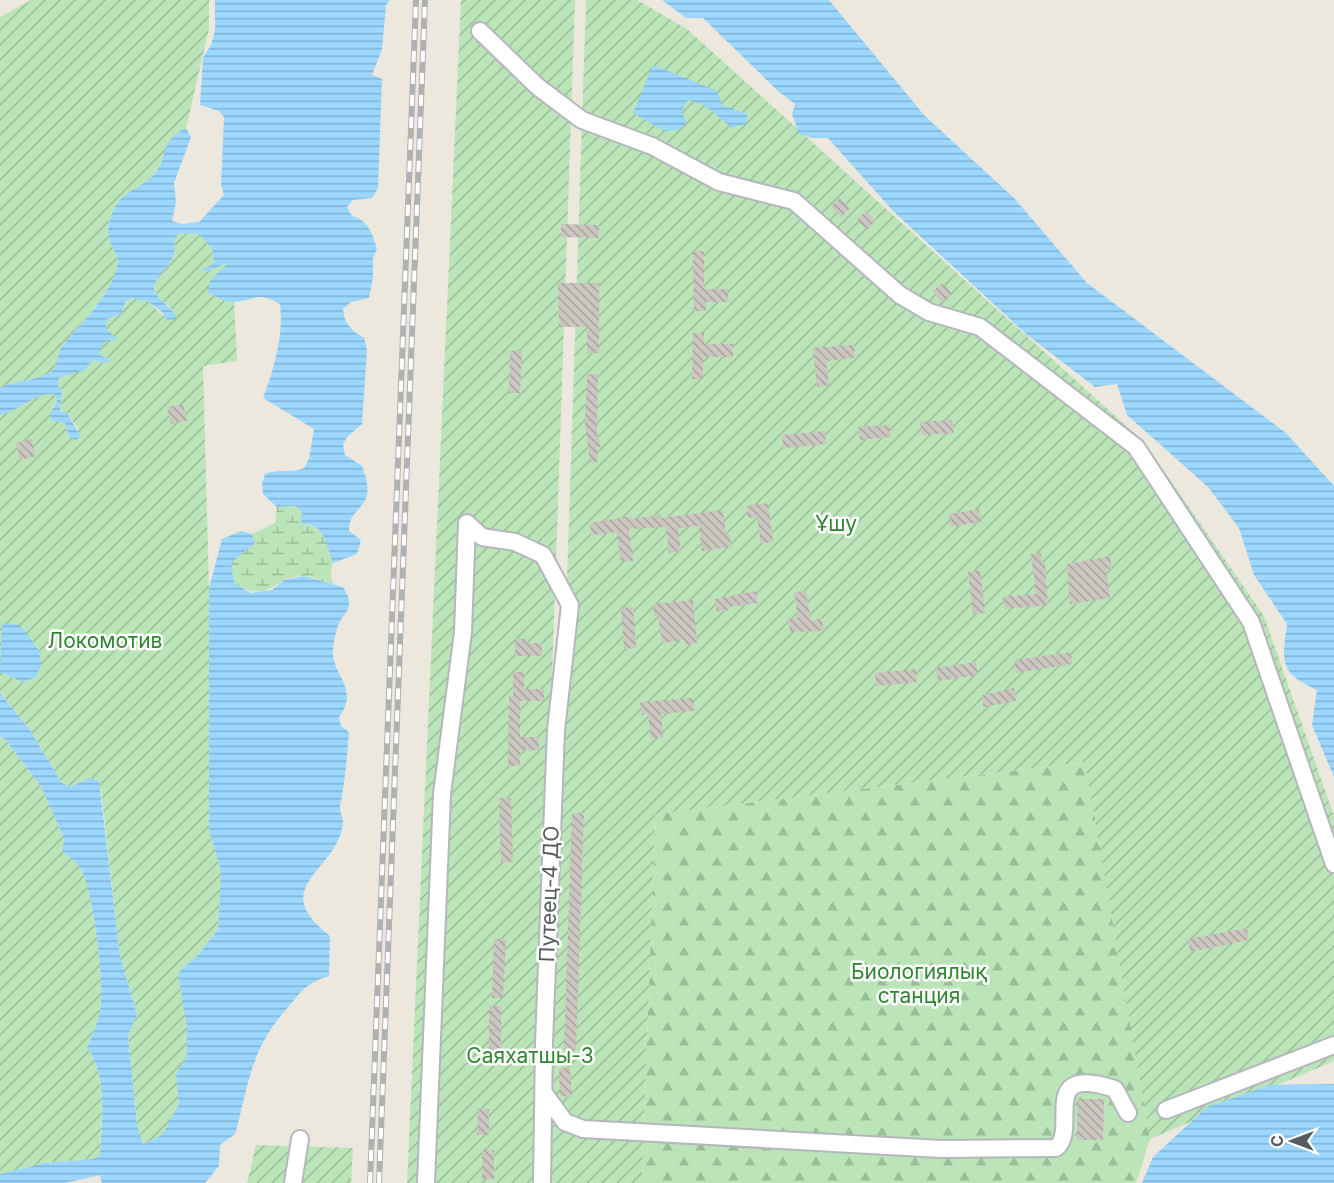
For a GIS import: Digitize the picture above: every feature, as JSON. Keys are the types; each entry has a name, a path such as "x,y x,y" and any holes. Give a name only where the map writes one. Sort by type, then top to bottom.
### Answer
{"street":[{"path":"480,31 538,87 582,120 652,146 719,182 794,201 900,295 929,312 980,327 1136,447 1251,622 1334,864"},
{"name":"Путеец-4 ДО","path":"426,1183 442,794 463,632 467,523 482,537 515,542 543,555 570,605 556,730 544,1042 542,1183"},
{"path":"1166,1110 1334,1045"},
{"path":"544,1093 565,1122 582,1129 941,1149 1056,1148 1063,1139 1064,1097 1071,1088 1078,1084 1104,1085 1115,1089 1128,1113"},
{"path":"293,1183 300,1139"}],"green space":[{"path":"31,0 209,0 209,29 186,128 169,143 156,172 117,204 109,221 109,237 118,260 108,288 63,345 56,364 49,373 0,387 0,17"},
{"name":"Ұшу","path":"461,0 575,0 547,826 559,825 586,0 637,0 687,29 1144,442 1264,616 1334,816 1334,1061 1150,1139 1085,762 655,814 642,1183 407,1183"},
{"name":"Локомотив","path":"179,233 199,233 212,249 214,263 201,272 209,271 231,260 208,291 234,302 237,361 203,366 209,588 209,830 221,871 218,929 200,953 179,973 187,1028 187,1057 176,1073 179,1104 162,1135 143,1144 137,1125 128,1036 137,1013 120,958 101,790 89,778 70,787 61,782 30,730 0,693 0,415 41,395 55,394 57,401 53,407 58,421 65,423 69,437 79,430 67,413 60,411 62,392 58,385 59,378 77,372 93,360 105,363 110,359 98,354 107,319 116,317 130,299 146,299 163,316 173,311 158,297 153,287 174,255 174,240"},
{"path":"296,506 302,513 302,524 315,527 326,540 332,560 331,577 334,583 302,576 283,581 263,591 256,591 233,583 231,563 254,543 252,534 275,523 277,507"},
{"path":"0,736 4,738 41,786 64,838 62,852 71,858 82,871 91,900 97,941 101,999 99,1016 87,1047 94,1059 101,1085 102,1113 100,1155 93,1159 44,1163 0,1174"},
{"name":"Биологиялық станция","path":"1086,762 1150,1139 1136,1183 642,1183 655,814"},
{"path":"256,1145 353,1148 351,1183 247,1183"}],"water":[{"path":"215,0 390,0 386,5 382,49 372,75 382,79 378,188 372,198 353,200 347,207 352,216 358,218 369,228 377,249 373,258 373,277 369,298 351,302 343,309 347,323 352,330 364,338 367,350 362,424 347,437 343,445 345,455 362,466 367,481 367,492 366,499 350,522 349,531 361,540 357,554 333,563 320,531 309,524 301,524 302,513 296,506 277,507 263,494 262,484 265,474 304,468 309,459 314,429 263,398 277,352 281,328 280,304 261,297 231,302 208,292 210,281 229,262 209,271 199,272 214,263 212,249 199,234 179,233 174,240 174,255 153,287 158,297 176,315 176,319 167,320 161,311 146,300 132,298 126,302 120,315 107,319 106,329 117,339 104,342 98,354 111,360 105,363 93,360 84,370 59,378 58,385 62,391 60,411 67,413 81,437 75,440 69,437 65,423 52,421 50,414 57,401 55,394 42,395 0,415 0,387 49,373 56,364 63,345 102,299 113,278 118,260 108,231 113,211 122,198 156,172 168,143 177,133 186,128 191,137 174,183 176,202 172,221 182,224 199,222 224,195 221,185 224,117 219,111 200,105 203,58 211,45 215,31"},
{"path":"662,0 829,0 924,115 1015,199 1087,283 1286,433 1334,486 1334,777 1312,725 1317,690 1289,672 1284,657 1287,624 1254,575 1239,528 1208,487 1127,415 1117,384 1095,387 1026,334 893,211 828,138 812,138 799,134 792,114 795,104 778,91 703,18 686,18"},
{"path":"653,65 717,91 722,105 747,114 747,123 732,128 704,105 688,100 681,112 687,121 681,129 664,131 633,113"},
{"path":"241,531 252,534 255,543 231,563 234,583 251,593 272,590 284,580 304,576 343,587 349,600 348,608 336,632 333,652 347,698 339,717 341,726 349,732 340,806 343,824 338,841 304,892 304,904 312,919 330,936 329,976 313,982 303,990 272,1027 252,1070 235,1134 220,1145 219,1166 205,1183 102,1183 100,1175 65,1183 0,1183 0,1174 44,1163 93,1159 100,1155 102,1099 98,1072 87,1047 99,1016 101,999 100,962 91,900 82,871 62,852 64,838 41,786 4,738 0,736 0,693 30,730 61,782 70,787 89,778 99,781 120,957 137,1014 128,1036 137,1125 143,1144 162,1135 179,1104 176,1073 187,1057 187,1028 178,973 200,953 218,929 221,871 209,830 209,588 222,539"},
{"path":"2,623 16,624 23,628 39,651 41,665 36,677 23,682 0,672"},
{"path":"1334,1084 1334,1183 1142,1183 1153,1157 1207,1107 1270,1085"}],"building":[{"path":"840,198 850,208 841,217 831,206"},
{"path":"866,211 876,221 867,230 857,220"},
{"path":"561,224 599,225 599,238 561,237"},
{"path":"693,251 704,251 704,289 728,289 728,302 706,302 706,311 694,311"},
{"path":"558,283 599,283 599,353 587,353 587,327 559,327"},
{"path":"943,283 952,294 942,302 933,291"},
{"path":"693,333 704,333 704,344 733,344 733,357 703,357 703,379 692,379"},
{"path":"854,345 855,358 826,361 829,385 817,387 813,348"},
{"path":"510,351 522,351 520,393 509,393"},
{"path":"587,374 598,374 597,434 601,447 597,447 597,462 590,462 585,423"},
{"path":"183,404 187,421 171,424 167,407"},
{"path":"952,420 954,433 922,435 920,422"},
{"path":"889,425 891,437 860,440 858,427"},
{"path":"825,431 826,444 783,448 782,435"},
{"path":"32,439 35,457 20,460 16,443"},
{"path":"768,503 773,542 761,544 757,517 748,518 746,506"},
{"path":"979,509 981,522 951,527 949,514"},
{"path":"723,510 726,535 730,534 731,547 702,551 699,526 678,528 681,551 669,553 666,527 629,529 633,561 621,562 617,532 591,535 590,523 631,516 631,519 660,515 661,518"},
{"path":"1041,553 1043,565 1045,564 1048,605 1005,609 1003,597 1036,594 1031,554"},
{"path":"1110,556 1112,569 1106,569 1110,598 1070,604 1067,564"},
{"path":"980,570 985,613 973,614 968,572"},
{"path":"756,591 758,603 717,611 715,599"},
{"path":"806,591 811,621 822,618 824,631 790,632 788,619 798,618 794,592"},
{"path":"693,600 697,643 685,645 684,640 662,643 658,616 654,616 653,604"},
{"path":"633,607 636,648 624,649 621,608"},
{"path":"515,639 526,639 526,643 542,643 542,656 515,656"},
{"path":"1071,652 1072,664 1016,673 1014,660"},
{"path":"976,662 978,675 938,681 936,668"},
{"path":"916,669 917,682 876,686 875,673"},
{"path":"513,672 524,672 524,689 544,689 544,701 520,701 520,737 539,737 539,750 520,750 520,766 508,766 509,696 513,696"},
{"path":"1014,688 1016,701 983,707 982,695"},
{"path":"693,698 695,711 661,714 663,737 651,739 648,714 642,715 640,702"},
{"path":"499,798 511,798 513,862 501,862"},
{"path":"572,813 584,813 576,1051 564,1051"},
{"path":"1247,928 1249,940 1190,952 1188,939"},
{"path":"494,939 506,939 503,998 492,998"},
{"path":"489,1006 501,1006 501,1049 526,1049 526,1062 489,1062"},
{"path":"559,1068 570,1068 572,1097 560,1096"},
{"path":"1078,1099 1104,1099 1103,1140 1077,1140"},
{"path":"478,1109 489,1109 489,1135 477,1135"},
{"path":"482,1150 494,1150 494,1179 482,1179"}],"railway":[{"path":"370,1183 416,0"},
{"path":"379,1183 425,0"}],"park label":[{"name":"Саяхатшы-3","path":"530,1055"}]}
